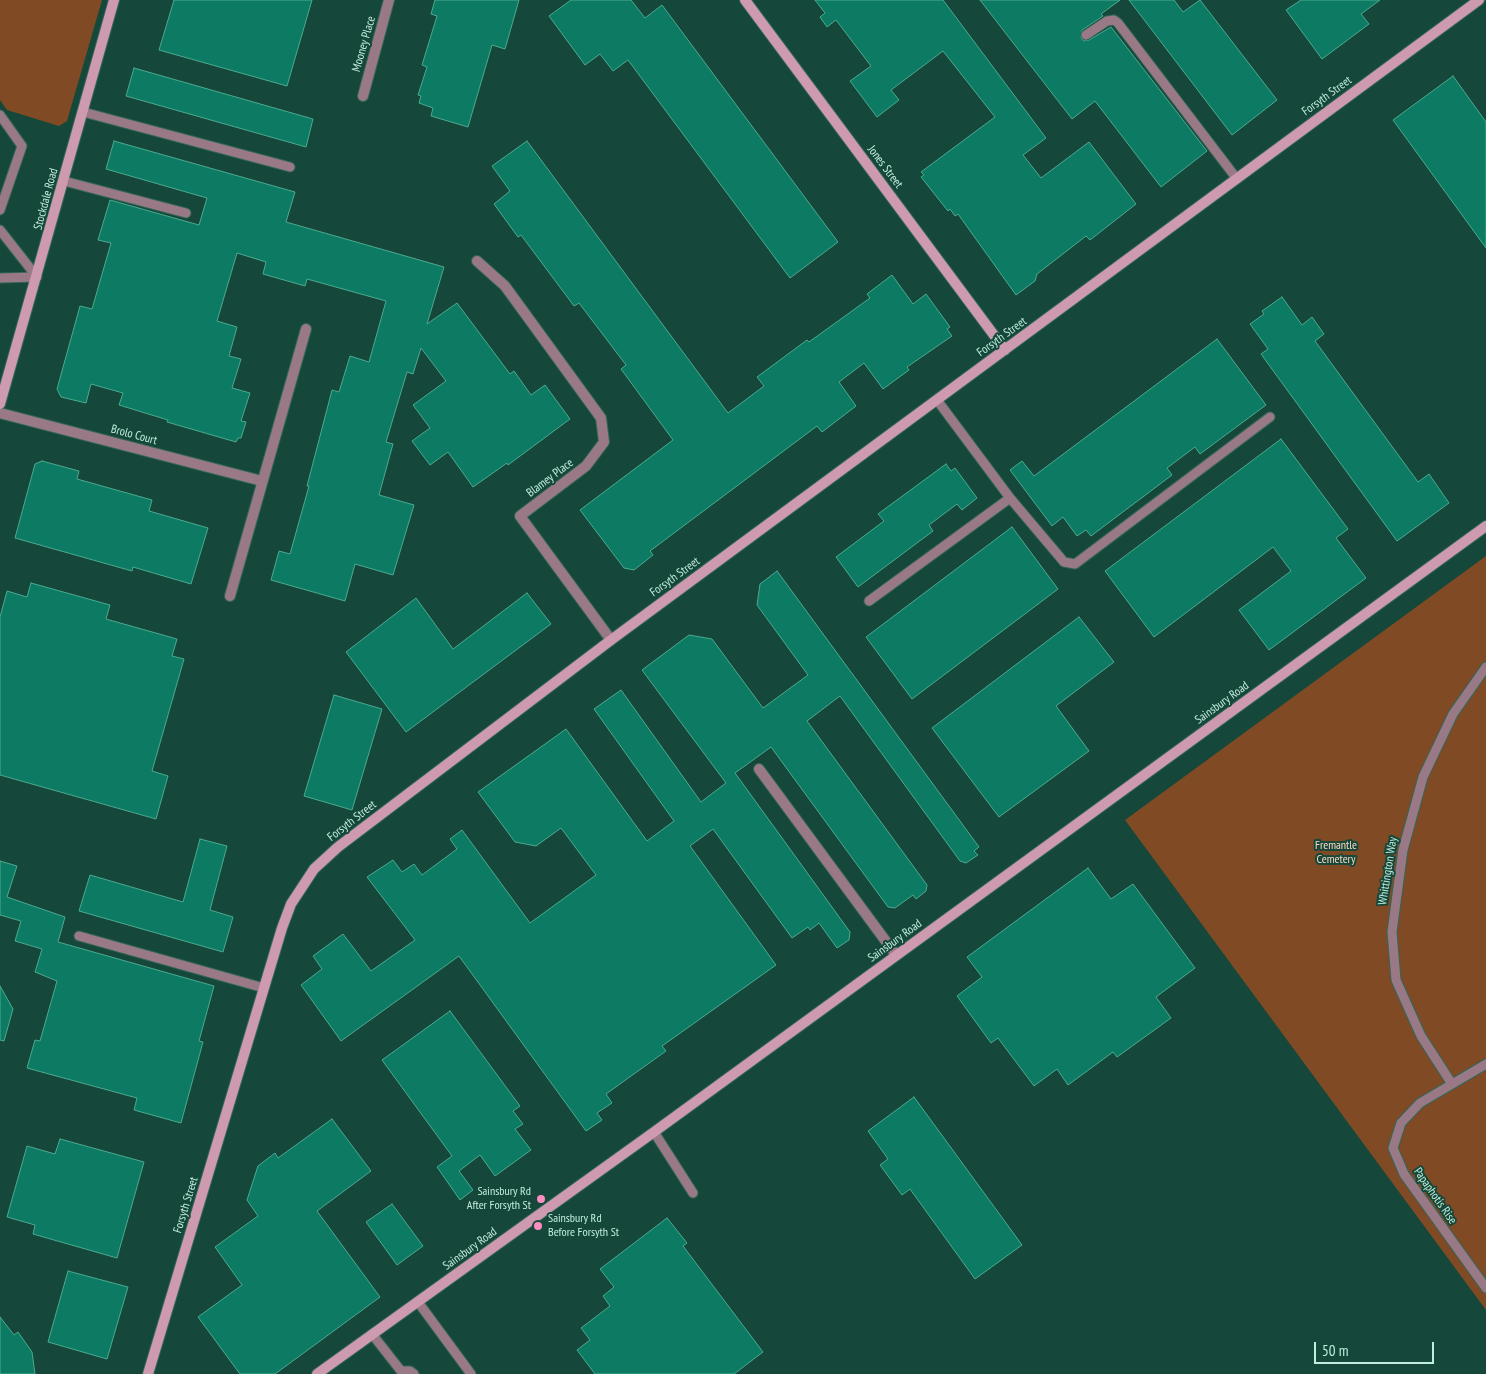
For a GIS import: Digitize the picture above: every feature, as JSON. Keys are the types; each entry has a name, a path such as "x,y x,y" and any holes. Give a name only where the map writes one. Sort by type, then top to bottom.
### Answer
{"street":[{"name":"Stockdale Road","path":"0,404 114,0"},
{"name":"Mooney Place","path":"363,96 389,0"},
{"name":"Jones Street","path":"745,0 1006,350"},
{"name":"Forsyth Street","path":"151,1371 264,988 291,904 314,870 338,847 611,640 1479,0"},
{"name":"Blamey Place","path":"476,261 505,286 601,418 604,442 586,466 520,516 611,640"},
{"path":"230,596 306,329"},
{"name":"Brolo Court","path":"0,413 262,481"},
{"name":"Sainsbury Road","path":"317,1374 654,1132 1486,526"},
{"path":"759,769 896,955"}],"lane":[{"path":"1086,35 1107,21 1114,20 1118,23 1236,179"},
{"path":"83,112 290,167"},
{"path":"0,115 22,146 0,210"},
{"path":"64,181 186,212"},
{"path":"0,230 37,277"},
{"path":"0,278 37,277"},
{"path":"937,400 1010,498 1064,562 1075,564 1270,417"},
{"path":"869,601 1010,498"},
{"name":"Whittington Way","path":"1452,1084 1421,1036 1396,980 1392,932 1403,850 1423,777 1453,714 1486,667"},
{"path":"80,936 264,988"},
{"name":"Papaphotis Rise","path":"1486,1064 1420,1103 1402,1123 1393,1148 1404,1174 1486,1288"},
{"path":"654,1132 693,1193"},
{"path":"418,1302 471,1374"},
{"path":"372,1334 401,1370 410,1371 414,1374"}],"green space":[{"path":"0,0 102,0 67,121 59,126 7,110 0,100"},
{"name":"Fremantle Cemetery","path":"1486,556 1486,1310 1125,820"}],"building":[{"path":"174,0 312,0 287,86 159,50"},
{"path":"435,0 519,0 505,49 492,45 468,127 431,116 433,108 419,103 421,96 418,95 427,67 422,65 437,16 431,14"},
{"path":"571,0 631,0 645,18 662,5 838,242 790,278 628,60 613,71 600,54 585,65 549,16"},
{"path":"815,0 943,0 1046,138 1023,155 1041,178 1089,142 1136,204 1090,240 1086,236 1037,274 1035,281 1016,295 958,214 955,216 950,209 948,211 921,177 924,175 921,172 995,117 943,51 891,90 899,100 877,117 850,81 871,66 836,20 827,27 820,17 825,13"},
{"path":"980,0 1120,0 1101,14 1103,16 1082,30 1081,38 1084,41 1089,40 1111,27 1207,151 1161,187 1095,101 1072,119"},
{"path":"1129,0 1174,0 1183,12 1200,0 1277,100 1232,135"},
{"path":"1301,0 1380,0 1361,14 1369,24 1322,59 1286,10"},
{"path":"134,68 313,119 306,147 126,96"},
{"path":"1453,76 1486,122 1486,248 1393,120"},
{"path":"114,141 295,192 286,222 444,267 427,324 457,303 510,374 514,371 531,395 545,385 570,419 508,465 507,463 473,487 448,452 430,465 412,441 430,428 413,405 446,381 421,348 413,374 407,372 386,442 393,444 379,495 414,505 393,575 355,564 345,601 271,580 279,551 290,554 309,486 307,486 332,390 339,392 350,356 369,362 386,301 307,279 305,286 263,274 266,262 237,253 217,321 237,327 229,356 241,359 232,388 250,393 241,421 246,422 241,438 238,438 236,442 167,422 168,420 119,405 123,393 91,384 86,403 61,397 57,389 80,306 92,309 111,243 98,240 110,200 199,225 207,198 106,169"},
{"path":"527,141 728,413 764,386 757,377 807,340 809,342 870,298 867,294 892,275 913,304 926,294 950,327 947,329 952,336 907,367 909,370 883,389 864,363 839,382 856,406 822,432 817,426 650,551 653,555 634,570 624,568 580,510 673,440 621,369 626,365 579,303 574,306 521,235 518,237 494,204 510,191 492,166"},
{"path":"1282,297 1302,325 1312,317 1324,334 1315,341 1418,482 1429,474 1449,503 1397,541 1261,354 1268,349 1250,324 1264,314 1262,311"},
{"path":"1217,339 1266,405 1200,454 1195,447 1167,468 1172,475 1091,536 1086,530 1077,536 1063,517 1052,526 1010,470 1022,461 1034,476"},
{"path":"1281,439 1348,529 1336,538 1366,578 1269,650 1239,610 1291,571 1273,547 1154,637 1105,571"},
{"path":"42,461 79,471 77,479 152,500 149,511 208,528 191,584 133,567 132,571 15,538 35,464"},
{"path":"946,464 951,471 955,468 977,498 962,510 957,504 929,525 933,531 858,587 836,557 884,521 878,514"},
{"path":"1012,527 1058,589 912,699 866,637"},
{"path":"777,571 979,847 974,851 978,855 966,863 960,861 840,696 807,721 927,885 926,891 916,899 913,895 895,908 888,907 771,747 735,773 850,932 849,940 837,948 819,923 810,930 808,927 792,938 713,829 690,846 776,965 662,1046 666,1051 606,1094 612,1103 597,1113 602,1120 586,1131 459,956 341,1041 301,985 322,969 313,956 343,934 371,971 415,940 367,877 393,860 402,872 414,864 422,875 457,849 450,839 462,830 530,923 596,875 561,828 536,846 515,842 478,792 566,729 647,841 674,821 594,709 621,690 701,802 726,783 642,670 689,635 712,639 763,708 808,675 757,605 760,584"},
{"path":"31,583 110,605 106,619 177,639 172,656 184,659 152,771 168,776 156,819 0,775 0,617 7,591 27,597"},
{"path":"527,593 551,624 406,732 346,652 416,598 453,649"},
{"path":"1079,617 1114,662 1056,706 1089,751 999,817 932,728"},
{"path":"334,695 382,709 352,810 304,796"},
{"path":"200,839 227,846 210,910 233,917 223,952 79,911 90,875 183,902"},
{"path":"0,861 17,866 7,897 65,917 58,942 214,986 199,1041 203,1042 181,1123 134,1110 137,1098 27,1068 35,1040 40,1041 57,981 35,972 42,949 15,941 21,921 0,915"},
{"path":"1088,868 1111,899 1133,884 1195,968 1156,997 1171,1018 1117,1057 1113,1052 1068,1085 1057,1069 1034,1086 998,1038 991,1043 957,996 982,977 967,957"},
{"path":"0,986 13,1009 4,1041 0,1040"},
{"path":"450,1011 520,1106 513,1111 523,1124 515,1129 531,1150 495,1176 480,1155 459,1171 473,1190 460,1200 437,1167 452,1156 382,1060"},
{"path":"914,1097 1022,1245 975,1279 910,1189 902,1195 880,1165 888,1159 868,1131"},
{"path":"332,1119 371,1171 317,1211 380,1297 275,1374 240,1374 198,1317 242,1285 215,1247 258,1216 247,1200 258,1166 275,1153 278,1158"},
{"path":"60,1139 144,1162 117,1258 33,1234 35,1225 7,1217 27,1146 55,1154"},
{"path":"392,1204 423,1246 397,1265 366,1222"},
{"path":"667,1218 687,1243 683,1246 763,1352 734,1374 595,1374 577,1350 590,1340 581,1328 610,1306 603,1296 614,1287 600,1269"},
{"path":"68,1271 128,1287 107,1359 48,1342"},
{"path":"0,1317 14,1335 18,1332 32,1352 35,1374 0,1374"}],"place":[{"name":"Sainsbury Rd After Forsyth St","path":"541,1199"},
{"name":"Sainsbury Rd Before Forsyth St","path":"538,1226"}]}
